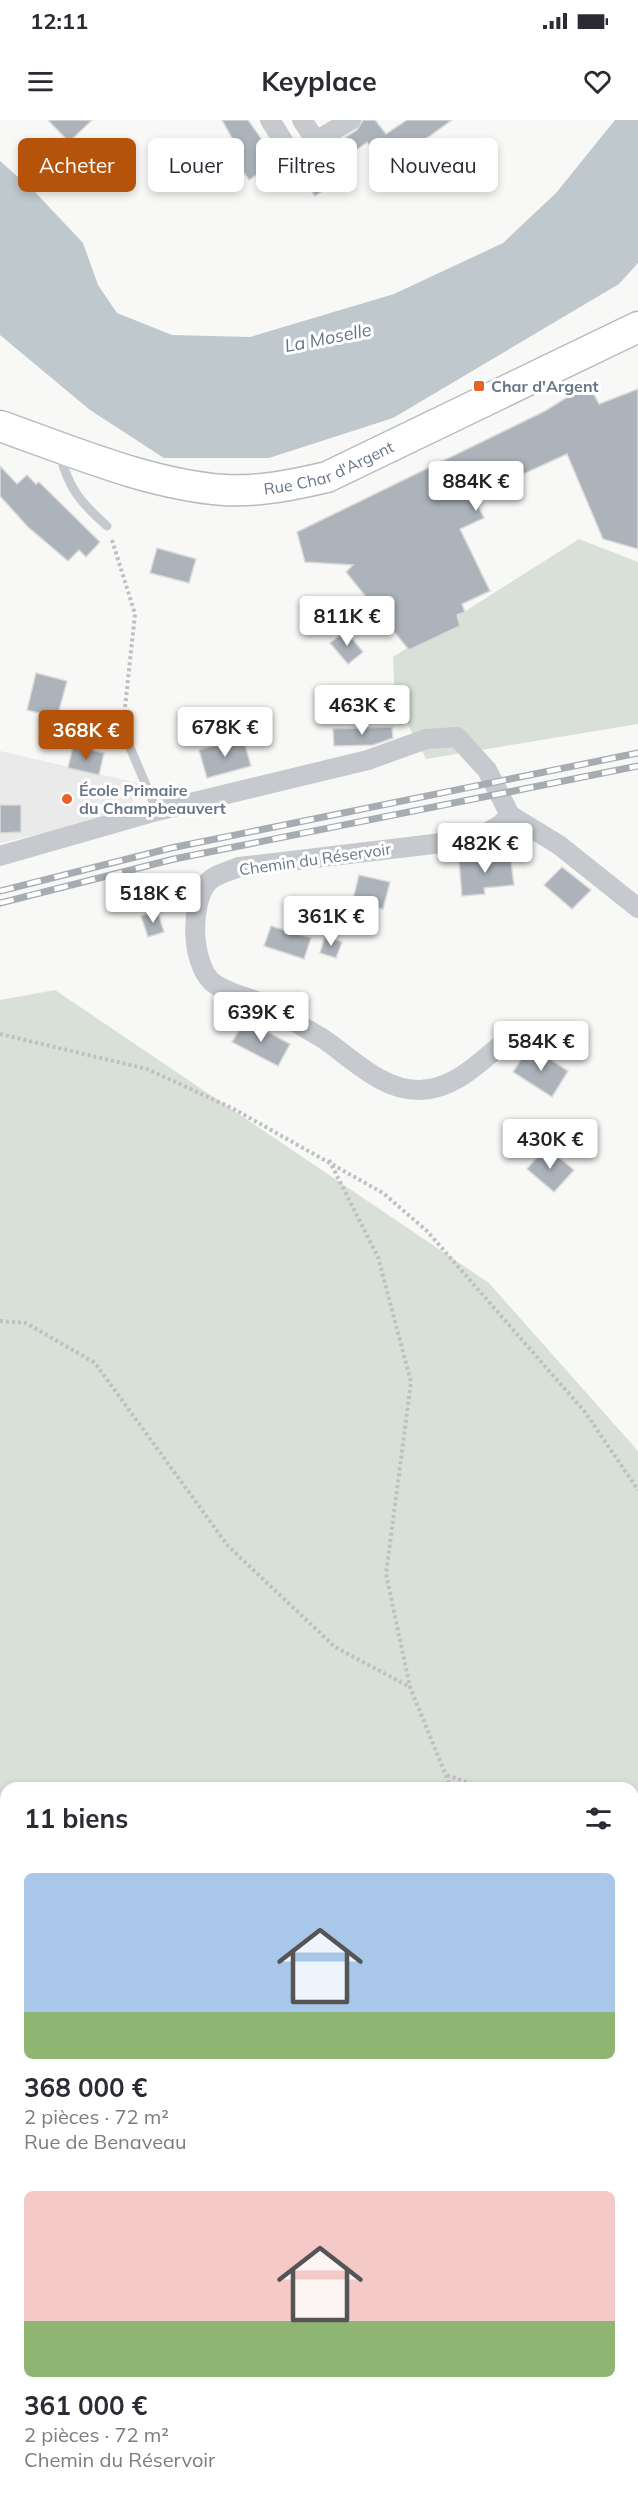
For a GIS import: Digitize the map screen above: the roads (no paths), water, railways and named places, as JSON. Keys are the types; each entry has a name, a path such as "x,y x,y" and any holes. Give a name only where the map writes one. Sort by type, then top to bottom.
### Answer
{"main road":[{"name":"Rue Char d'Argent","path":"0,426 142,475 223,490 289,486 327,477 638,327"}],"street":[{"path":"270,120 281,138"},
{"path":"302,120 314,138"},
{"path":"321,138 351,120"},
{"path":"0,856 157,812 368,760 426,739 457,737 487,770 510,815 560,845 638,908"},
{"name":"Chemin du Réservoir","path":"510,815 500,825 476,839 239,867 208,881 198,900 195,925 203,969 211,981 225,990 258,1001 322,1039 398,1089 421,1090 444,1087 464,1076 513,1036"}],"lane":[{"path":"61,447 68,483 85,507 107,526"},
{"path":"126,738 157,812"}],"water":[{"name":"La Moselle","path":"615,120 638,120 638,263 619,284 393,418 269,458 164,458 90,410 0,335 0,161 18,177 18,192 35,192 83,243 98,285 117,313 172,335 250,337 394,294 503,243 556,193"}],"railway":[{"path":"0,891 171,848 638,753"},
{"path":"0,903 174,859 638,766"}],"place":[{"name":"Char d'Argent","path":"479,386"},
{"name":"École Primaire du Champbeauvert","path":"67,799"}]}
